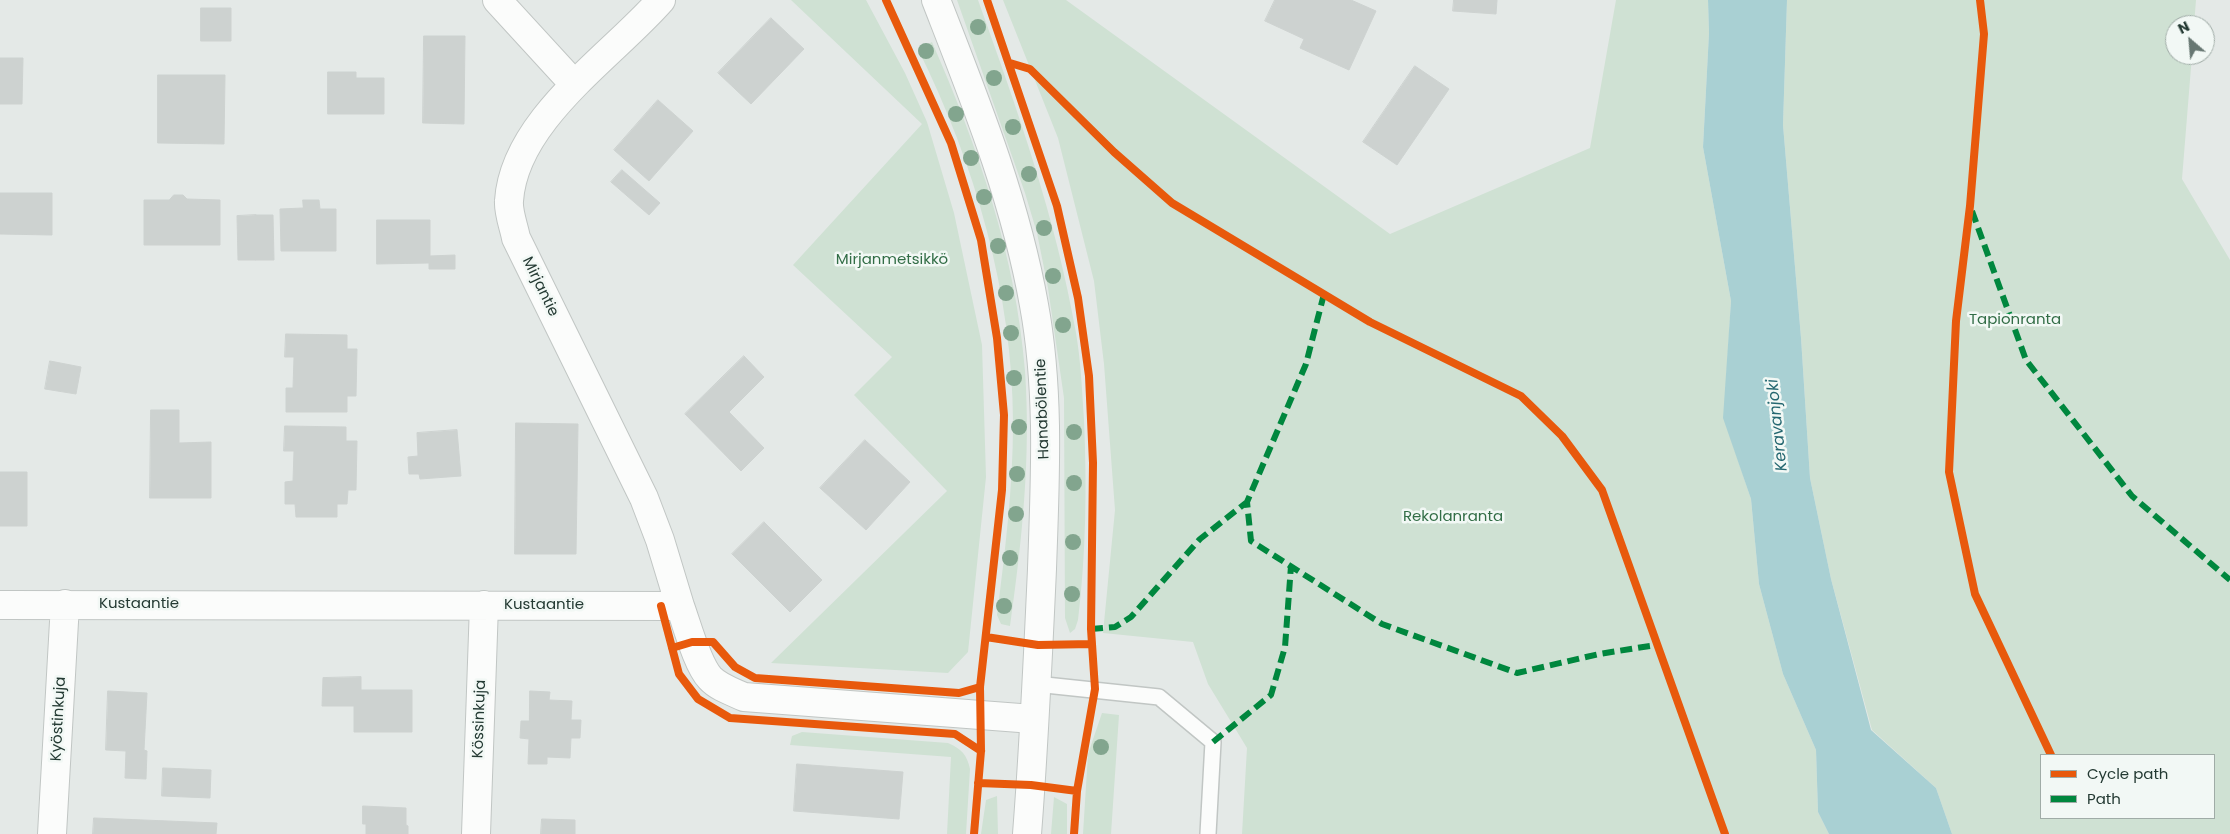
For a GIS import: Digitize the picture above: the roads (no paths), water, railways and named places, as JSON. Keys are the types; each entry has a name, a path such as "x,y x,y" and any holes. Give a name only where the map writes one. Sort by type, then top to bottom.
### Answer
{"street":[{"path":"497,0 574,84"},
{"name":"Mirjantie","path":"661,0 574,84 529,140 511,185 508,203 516,238 644,498 660,540 680,606"},
{"name":"Hanabölentie","path":"936,0 979,108 1004,182 1023,250 1034,306 1045,391 1043,526 1027,834"},
{"name":"Kyöstinkuja","path":"52,834 65,604"},
{"name":"Kustaantie","path":"0,605 680,606"},
{"name":"Kössinkuja","path":"476,834 484,605"},
{"path":"680,606 696,652 709,678 724,688 744,697 1033,719"}],"lane":[{"path":"1036,684 1159,697 1212,742 1208,834"}],"water":[{"name":"Keravanjoki","path":"1708,0 1787,0 1783,125 1801,338 1810,478 1831,579 1871,730 1936,788 1952,834 1829,834 1818,812 1816,750 1783,674 1759,584 1751,499 1723,418 1731,301 1703,147 1709,33"}],"park label":[{"name":"Mirjanmetsikkö","path":"892,260"},
{"name":"Tapionranta","path":"2015,320"},
{"name":"Rekolanranta","path":"1453,517"}]}
